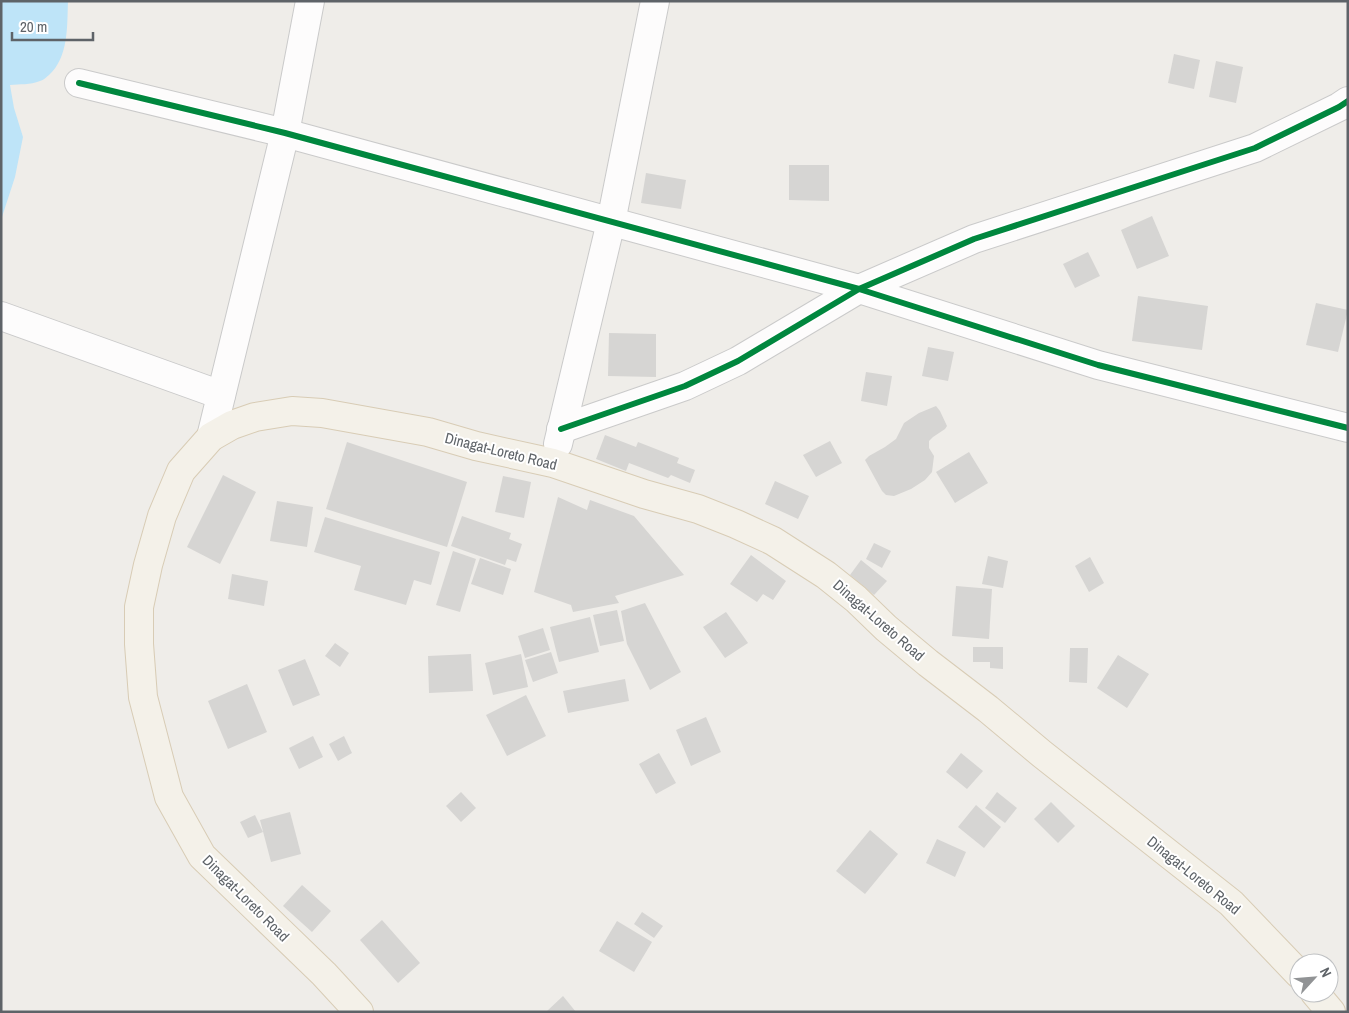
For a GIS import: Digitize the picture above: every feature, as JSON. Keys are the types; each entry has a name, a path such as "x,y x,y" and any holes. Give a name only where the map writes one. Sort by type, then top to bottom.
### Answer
{"main road":[{"name":"Dinagat-Loreto Road","path":"359,1012 324,974 202,856 169,797 143,697 139,644 139,607 148,565 162,516 181,471 211,437 232,425 255,417 292,411 322,413 428,432 476,446 554,463 644,494 698,510 736,524 773,541 826,575 921,657 1231,903 1289,964"}],"street":[{"path":"211,437 284,133 310,1"},
{"path":"554,463 611,222 655,1"},
{"path":"79,83 284,133 860,289 1098,365 1348,428"},
{"path":"561,429 703,378 738,361 860,289 974,239 1255,148 1348,101"},
{"path":"1,316 221,395"}],"water":[{"path":"1,1 68,1 66,40 56,68 41,81 10,85 14,108 23,137 15,177 1,220"}],"building":[{"path":"1174,54 1200,60 1194,89 1168,83"},
{"path":"1216,61 1243,67 1236,103 1209,97"},
{"path":"789,165 829,165 829,201 789,200"},
{"path":"646,173 686,180 681,209 641,203"},
{"path":"1152,216 1169,256 1137,269 1121,230"},
{"path":"1088,252 1100,276 1075,288 1063,264"},
{"path":"1138,296 1208,306 1202,350 1132,341"},
{"path":"1316,303 1348,310 1338,352 1306,345"},
{"path":"609,333 656,334 656,377 608,376"},
{"path":"928,347 954,352 948,381 922,376"},
{"path":"866,372 892,376 887,406 861,401"},
{"path":"936,406 947,426 929,441 929,448 934,456 932,472 925,480 911,489 894,496 886,495 865,460 896,439 904,423 919,413"},
{"path":"605,435 636,447 638,442 679,458 677,463 695,470 690,483 671,475 668,478 629,463 626,471 596,459"},
{"path":"830,441 842,463 816,477 803,455"},
{"path":"347,442 467,482 447,547 326,509"},
{"path":"969,452 988,483 955,503 936,472"},
{"path":"223,475 256,492 220,564 187,547"},
{"path":"503,476 531,482 524,518 495,512"},
{"path":"775,481 809,496 798,519 765,504"},
{"path":"558,497 587,510 590,500 634,516 684,575 615,596 619,603 573,612 571,605 534,592"},
{"path":"277,501 313,507 307,547 270,541"},
{"path":"462,516 511,533 509,539 522,544 516,562 507,559 505,565 451,546"},
{"path":"325,517 440,552 431,585 414,580 406,605 354,590 361,566 314,552"},
{"path":"874,543 891,551 882,568 866,559"},
{"path":"453,551 476,559 460,612 436,605"},
{"path":"751,555 786,581 773,600 763,594 757,602 730,584"},
{"path":"988,556 1008,561 1003,588 982,584"},
{"path":"1090,557 1104,583 1089,592 1075,566"},
{"path":"480,558 511,569 503,595 471,584"},
{"path":"861,560 887,581 874,595 850,575"},
{"path":"232,574 268,581 264,606 228,599"},
{"path":"956,586 992,589 989,639 952,636"},
{"path":"645,603 681,672 650,690 627,644 621,611"},
{"path":"617,610 624,641 600,646 593,615"},
{"path":"726,612 748,643 725,658 703,627"},
{"path":"590,617 599,652 559,662 550,627"},
{"path":"543,628 550,650 525,658 518,636"},
{"path":"335,643 349,653 340,667 325,656"},
{"path":"973,647 1003,647 1003,669 990,668 990,662 973,662"},
{"path":"1070,648 1088,648 1087,683 1069,682"},
{"path":"551,652 558,673 533,682 525,660"},
{"path":"471,654 473,691 429,693 428,656"},
{"path":"521,654 528,687 493,695 485,663"},
{"path":"1118,655 1149,674 1127,708 1097,688"},
{"path":"305,659 320,695 293,706 278,670"},
{"path":"625,679 629,701 568,713 563,691"},
{"path":"247,684 267,732 228,749 208,701"},
{"path":"526,695 546,736 507,756 486,715"},
{"path":"706,717 721,752 691,766 676,730"},
{"path":"313,736 323,757 299,769 289,748"},
{"path":"344,736 352,753 338,761 329,744"},
{"path":"659,753 676,783 656,794 639,764"},
{"path":"961,753 983,771 967,789 946,772"},
{"path":"461,792 476,808 461,822 446,806"},
{"path":"997,792 1017,808 1005,823 985,808"},
{"path":"1051,802 1075,826 1058,843 1034,819"},
{"path":"976,805 1001,827 984,848 958,827"},
{"path":"290,812 301,854 271,862 260,820"},
{"path":"255,815 263,832 248,838 240,822"},
{"path":"870,830 898,854 865,894 836,871"},
{"path":"937,839 966,852 955,877 926,863"},
{"path":"302,885 331,911 312,932 283,906"},
{"path":"642,912 663,926 654,938 634,924"},
{"path":"382,920 420,963 398,983 360,940"},
{"path":"617,921 652,942 634,972 599,951"},
{"path":"563,996 576,1012 546,1012"}],"cycle path":[{"path":"79,83 285,133 859,289 1098,365 1348,428"},
{"path":"561,429 685,386 738,361 859,289 974,239 1255,148 1348,101"}]}
